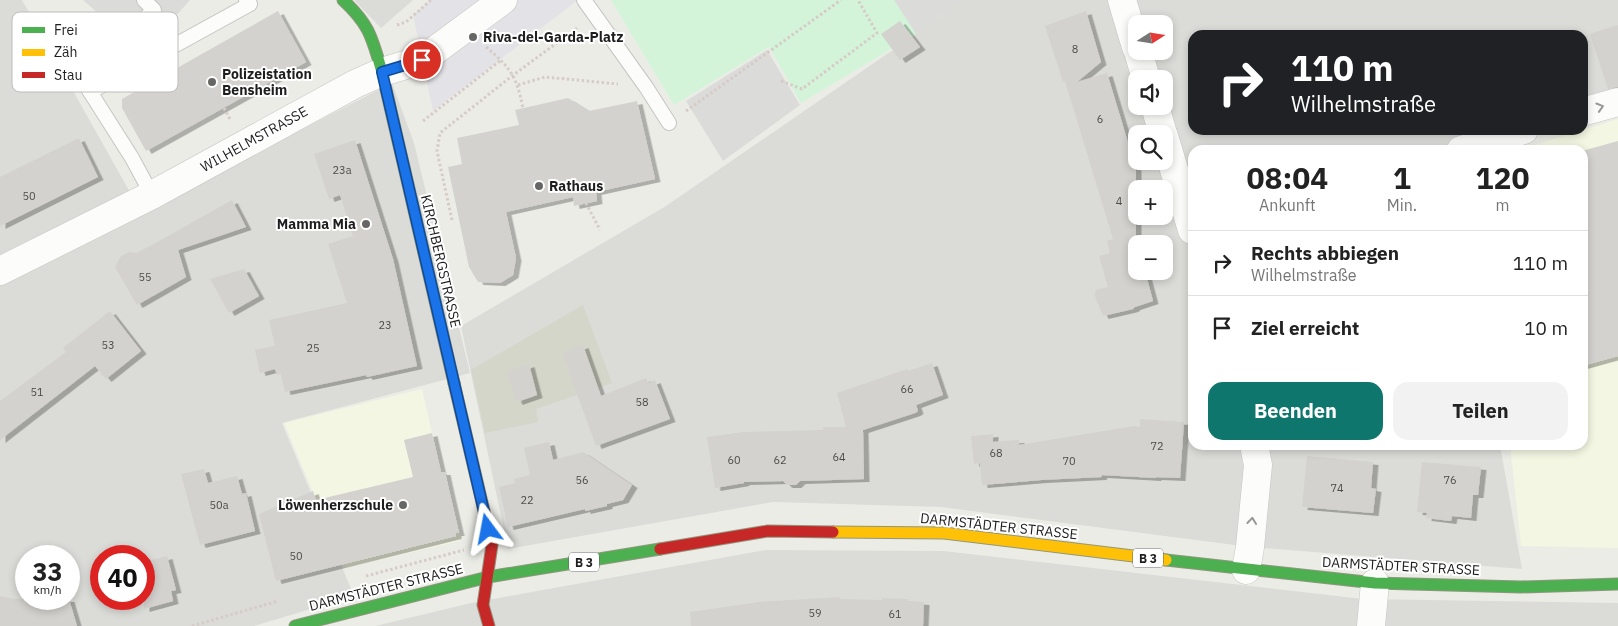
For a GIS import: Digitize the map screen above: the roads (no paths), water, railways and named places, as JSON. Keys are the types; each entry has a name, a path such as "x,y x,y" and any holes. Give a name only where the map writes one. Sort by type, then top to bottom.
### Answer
{"main road":[{"name":"KIRCHBERGSTRASSE","path":"343,0 359,15 371,35 382,72 492,545 483,605 489,626"},
{"name":"DARMSTÄDTER STRASSE","path":"295,626 488,577 768,531 944,533 1246,570 1375,583 1521,587 1618,584"}],"street":[{"name":"WILHELMSTRASSE","path":"0,272 152,195 355,84 382,72 422,60 503,0"},
{"path":"1122,0 1128,20"},
{"path":"1588,110 1618,102"},
{"path":"1477,145 1508,135"},
{"path":"1173,168 1188,217"},
{"path":"1246,570 1258,465 1255,450"},
{"path":"1371,626 1375,583"}],"lane":[{"path":"144,0 154,10 152,12"},
{"path":"584,0 646,87 669,124"},
{"path":"178,42 250,1"},
{"path":"90,92 132,158 152,195"}],"place":[{"name":"Riva-del-Garda-Platz","path":"473,37"},
{"name":"Polizeistation Bensheim","path":"212,82"},
{"name":"Rathaus","path":"539,186"},
{"name":"Mamma Mia","path":"366,224"},
{"name":"Löwenherzschule","path":"403,505"}]}
